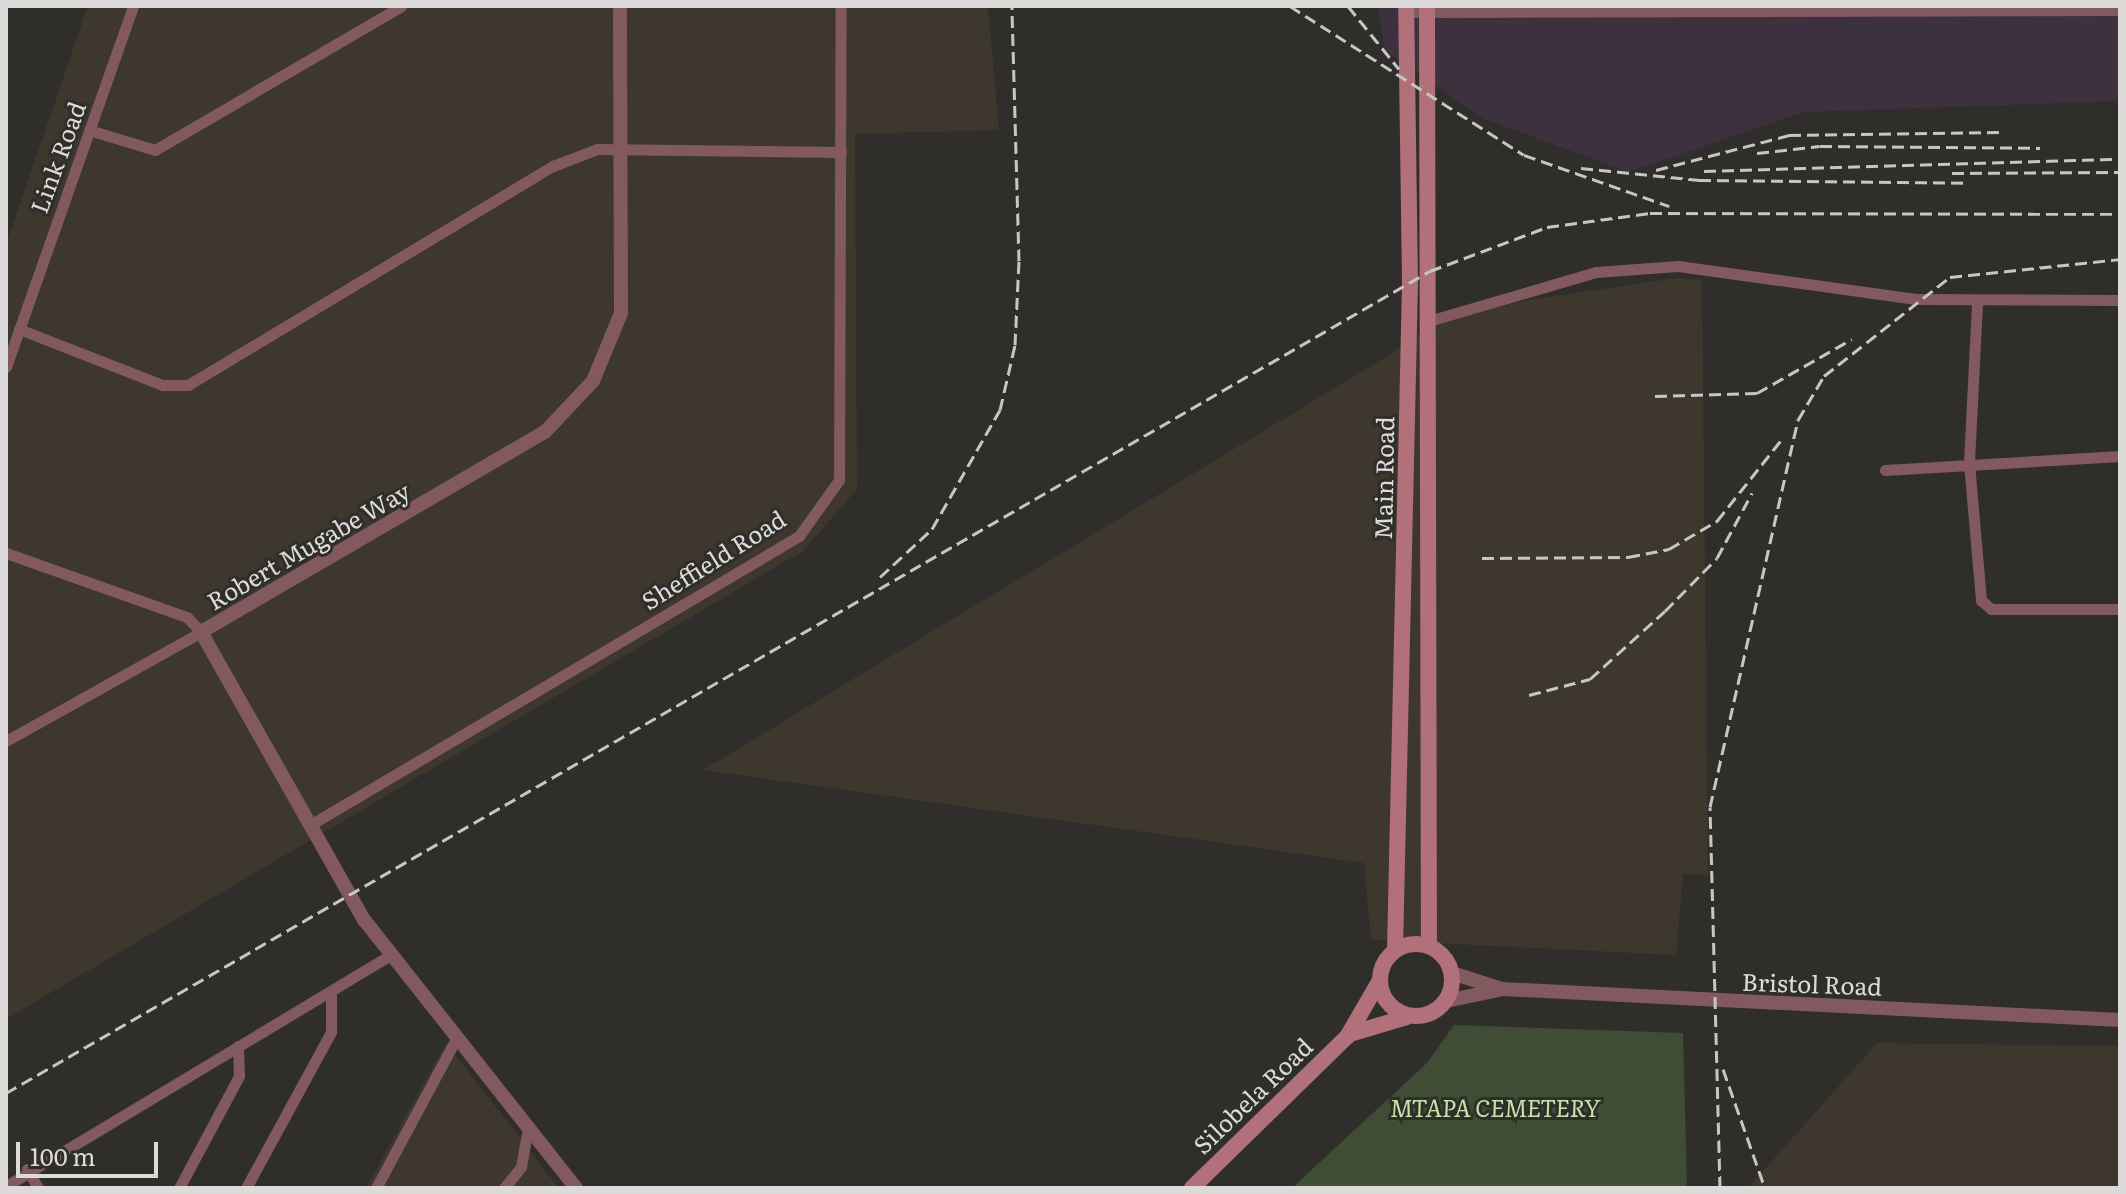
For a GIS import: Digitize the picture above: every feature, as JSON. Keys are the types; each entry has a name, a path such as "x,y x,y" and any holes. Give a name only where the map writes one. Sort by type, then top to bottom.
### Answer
{"main road":[{"name":"Main Road","path":"1395,950 1409,328 1406,9"},
{"name":"Main Road","path":"1427,9 1429,946"},
{"path":"1407,492 1428,492"},
{"path":"1429,946 1452,973 1446,1001 1412,1017 1389,1004 1380,980 1395,950 1429,946"},
{"name":"Silobela Road","path":"1192,1188 1347,1037 1380,980"},
{"name":"Silobela Road","path":"1347,1037 1412,1017"}],"street":[{"name":"Link Road","path":"6,367 133,6"},
{"path":"89,130 155,150 401,6"},
{"name":"Robert Mugabe Way","path":"576,1188 389,956 310,825 201,632 545,432 579,401 605,360 621,313 620,6"},
{"name":"Sheffield Road","path":"310,825 799,536 839,480 841,6"},
{"path":"1406,9 1974,7 2120,10"},
{"path":"19,329 163,385 188,385 553,166 620,147 841,152"},
{"path":"1409,328 1596,272 1678,266 1977,304 2120,300"},
{"path":"1977,304 1969,463 1981,600 1991,609 2120,609"},
{"path":"1885,470 2120,456"},
{"path":"6,553 187,617 201,632 6,741"},
{"path":"6,1186 27,1169 331,993 389,956"},
{"name":"Bristol Road","path":"1452,973 1502,989 2120,1020"},
{"name":"Bristol Road","path":"1446,1001 1502,989"},
{"path":"246,1188 331,1032 331,993"},
{"path":"376,1188 456,1039"},
{"path":"179,1188 239,1076 238,1046"},
{"path":"521,1167 528,1129"},
{"path":"504,1188 541,1145"},
{"path":"27,1169 38,1188"}],"shaded area":[{"path":"88,6 988,6 999,130 855,134 857,489 803,551 6,1019 6,244"},
{"path":"1378,6 2120,6 2120,101 1804,112 1628,172 1485,119 1385,51"},
{"path":"1677,278 1702,280 1708,875 1683,874 1676,955 1371,940 1364,863 703,770 1383,359 1447,312"},
{"path":"446,1043 559,1188 366,1188"},
{"path":"1877,1043 2120,1046 2120,1188 1748,1188"}],"green space":[{"name":"MTAPA CEMETERY","path":"1454,1025 1683,1033 1687,1188 1292,1188 1427,1063"}],"railway":[{"path":"880,577 932,529 1000,410 1015,345 1019,261 1012,6"},
{"path":"1290,6 1524,155 1669,206"},
{"path":"1348,6 1399,69"},
{"path":"1656,170 1789,135 2002,132"},
{"path":"1757,153 1820,146 2040,148"},
{"path":"1704,171 2120,159"},
{"path":"1581,168 1699,180 1968,183"},
{"path":"1952,173 2120,172"},
{"path":"6,1093 1430,271 1547,227 1650,213 2120,214"},
{"path":"1720,1188 1710,807 1798,420 1824,376 1950,277 2120,259"},
{"path":"1655,396 1757,393 1852,339"},
{"path":"1482,558 1628,557 1669,549 1717,521 1782,439"},
{"path":"1529,695 1590,679 1665,611 1717,558 1752,493"},
{"path":"1723,1069 1765,1188"}]}
